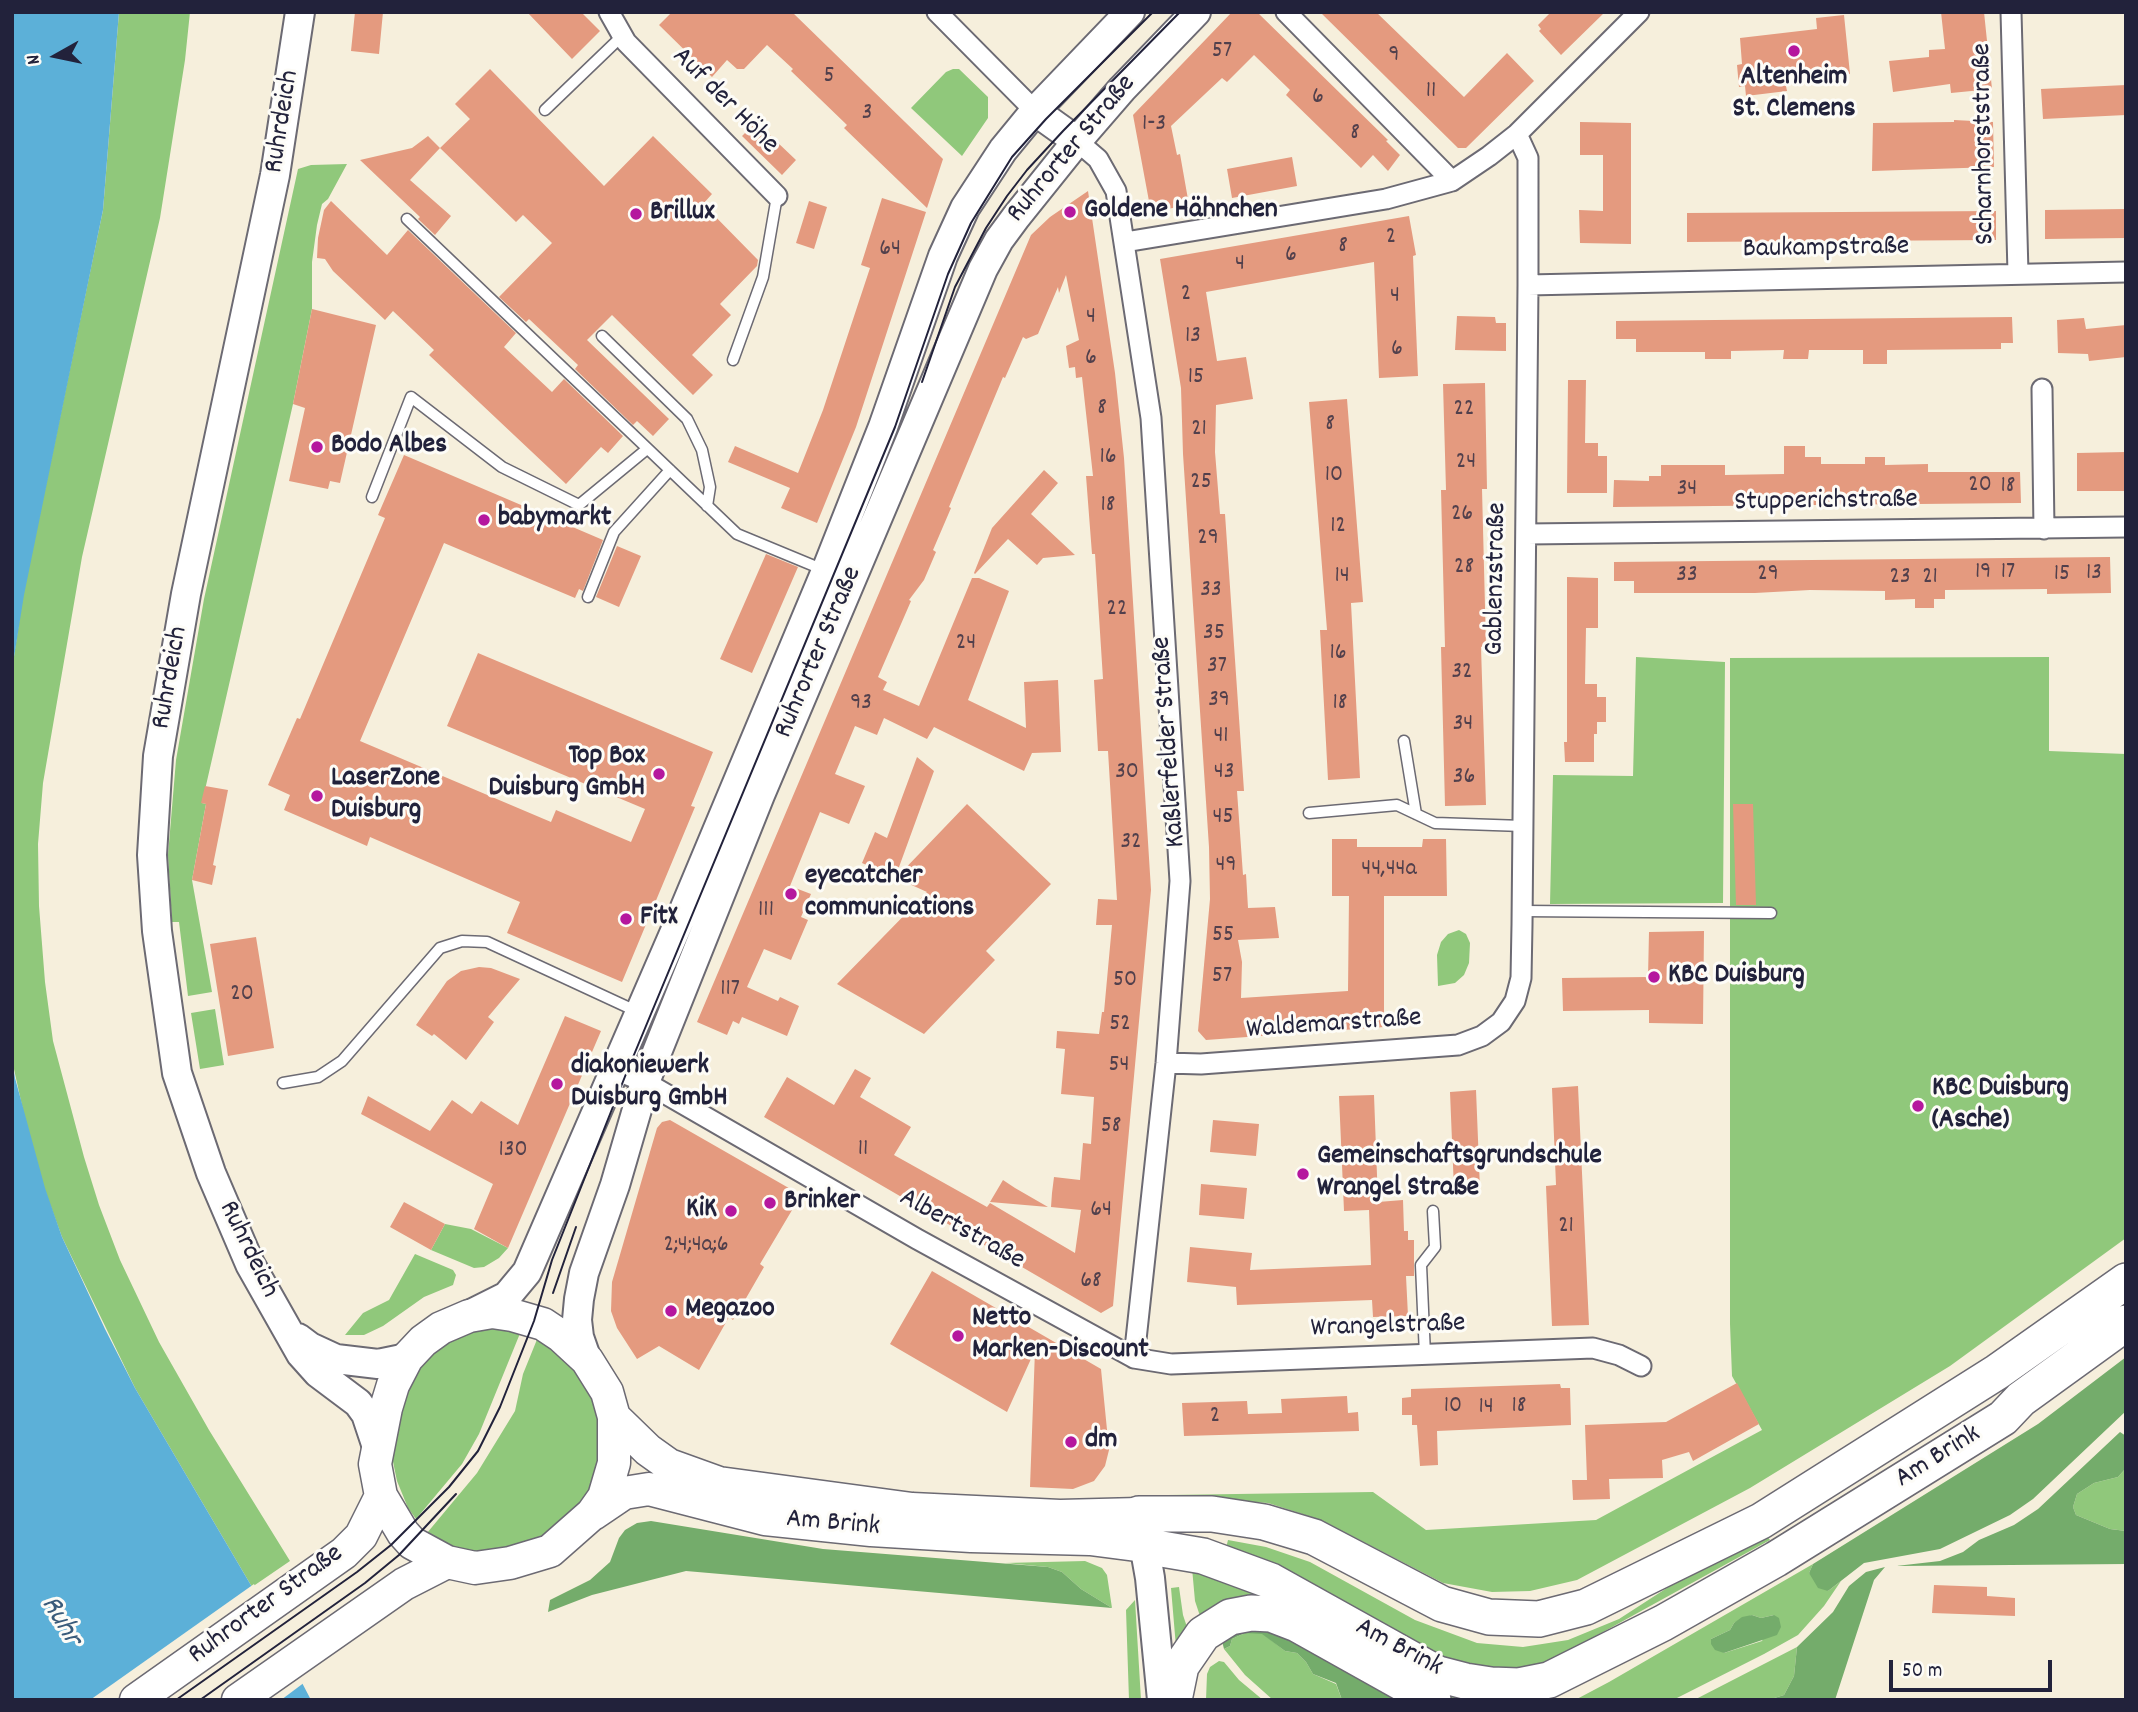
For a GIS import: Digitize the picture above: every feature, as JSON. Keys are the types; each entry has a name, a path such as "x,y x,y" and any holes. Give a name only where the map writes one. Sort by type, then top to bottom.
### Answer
{"highway":[{"name":"Am Brink","path":"1141,1530 1212,1514 1264,1522 1314,1537 1442,1604 1489,1617 1539,1619 1586,1607 1761,1521 1997,1371 2126,1281"},
{"name":"Am Brink","path":"1141,1530 1270,1581 1438,1674 1465,1681 1519,1686 1549,1679 1663,1623 1776,1559 2003,1418 2021,1399 2126,1323"},
{"path":"2003,1418 2027,1414 2126,1345"},
{"path":"1174,1700 1181,1666 1203,1634 1230,1617 1251,1613 1271,1614 1297,1624 1433,1700"},
{"path":"1554,1700 1600,1674 1663,1623"}],"main road":[{"name":"Ruhrdeich","path":"300,12 275,175 186,594 158,756 152,855 158,931 177,1073 211,1173 250,1264 301,1354 318,1373 358,1403 366,1414 377,1447"},
{"name":"Ruhrorter Straße","path":"1130,12 1035,111 1003,150 965,208 943,256 883,427 839,576 760,795 645,1082 615,1185 584,1273 579,1299 579,1337 587,1360 607,1392 614,1417 614,1463 604,1497 592,1514 550,1551 510,1563 475,1568 447,1562 412,1543 381,1496 376,1464 377,1447 393,1385 407,1358 423,1340 441,1328 507,1296 527,1272 640,1013 839,576 983,269 1010,225 1077,141 1122,89 1196,12"},
{"path":"1035,111 1077,141"},
{"name":"Ruhrorter Straße","path":"468,1316 492,1312 542,1324 561,1336 587,1360"},
{"name":"Ruhrdeich","path":"288,1330 310,1347 336,1359 377,1364 407,1358"},
{"name":"Am Brink","path":"614,1417 648,1450 669,1465 719,1483 912,1508 1048,1516 1141,1530"},
{"name":"Am Brink","path":"592,1514 624,1493 649,1489 765,1519 883,1531 1090,1539 1141,1530"},
{"name":"Ruhrorter Straße","path":"136,1700 344,1553 361,1536 381,1496"},
{"path":"1141,1530 1152,1587 1162,1700"},
{"name":"Ruhrorter Straße","path":"238,1700 404,1584 447,1562"}],"street":[{"name":"Auf der Höhe","path":"609,12 622,36 651,69 777,196"},
{"path":"937,12 1035,111"},
{"path":"1286,12 1452,181"},
{"path":"1125,242 1386,199 1452,181 1517,134 1639,12"},
{"name":"Scharnhorststraße","path":"2011,12 2018,274"},
{"name":"Gablenzstraße","path":"1501,1022 1515,1001 1521,978 1527,534 1528,158 1517,134"},
{"name":"Kaßlerfelder Straße","path":"1077,141 1098,159 1116,191 1151,418 1180,881 1166,1063 1134,1358"},
{"name":"Baukampstraße","path":"1528,285 2126,272"},
{"path":"2042,389 2044,529"},
{"name":"Stupperichstraße","path":"1527,534 2126,527"},
{"name":"Waldemarstraße","path":"1166,1063 1201,1064 1458,1045 1482,1036 1501,1022"},
{"name":"Albertstraße","path":"615,1070 645,1082 917,1239 1134,1358"},
{"name":"Wrangelstraße","path":"1134,1358 1171,1364 1593,1348 1619,1355 1641,1366"}],"lane":[{"path":"545,110 622,36"},
{"path":"733,360 763,277 777,196"},
{"path":"407,219 737,534 839,576"},
{"path":"602,336 687,419 702,450 710,487 707,506"},
{"path":"372,497 411,397 502,467 579,505 647,449"},
{"path":"588,597 614,532 670,470"},
{"path":"1404,741 1416,814"},
{"path":"1309,813 1397,805 1436,822 1523,826"},
{"path":"1522,911 1771,913"},
{"path":"283,1083 318,1077 342,1060 440,948 462,941 487,942 640,1013"},
{"path":"1426,1355 1421,1265 1435,1247 1433,1211"}],"green space":[{"path":"119,12 190,12 160,218 82,557 43,783 38,844 39,906 45,982 53,1041 84,1157 120,1260 159,1342 209,1430 290,1561 252,1587 135,1388 62,1237 44,1188 12,1060 12,670 23,595 103,210"},
{"path":"959,69 988,97 988,118 962,156 911,108 946,72"},
{"path":"347,164 328,199 322,204 317,225 312,262 312,309 293,404 202,803 206,804 192,880 212,992 188,996 179,922 172,922 168,855 176,760 204,599 298,169 311,165"},
{"path":"1636,657 1725,662 1723,903 1550,904 1553,775 1633,776"},
{"path":"2049,657 2049,751 2126,754 2126,1238 1950,1366 1750,1488 1577,1580 1530,1591 1492,1592 1443,1583 1321,1520 1268,1503 1212,1499 1169,1500 1168,1495 1373,1492 1426,1530 1596,1520 1762,1430 1732,1376 1730,658"},
{"path":"1459,930 1466,934 1470,943 1469,963 1464,975 1455,983 1438,986 1437,955 1441,942 1448,934"},
{"path":"215,1009 224,1065 200,1069 191,1013"},
{"path":"445,1224 471,1229 508,1248 499,1258 484,1267 474,1268 431,1250"},
{"path":"415,1254 453,1270 456,1275 453,1285 424,1297 383,1326 364,1335 345,1335 363,1313 389,1300"},
{"path":"486,1326 521,1331 479,1434 462,1464 416,1519 408,1508 397,1481 391,1452 405,1386 436,1345"},
{"path":"538,1337 570,1362 589,1391 596,1410 600,1448 592,1484 576,1512 533,1545 479,1554 444,1545 427,1533 477,1473 515,1411 523,1374"},
{"path":"2126,1357 2126,1411 2033,1499 2010,1515 1940,1549 1864,1563 1828,1591 1818,1588 1809,1573 1813,1564 2038,1424"},
{"path":"2120,1432 2126,1436 2126,1468 2118,1477 2094,1483 2077,1494 2073,1507 2076,1515 2110,1529 2126,1531 2126,1564 1896,1566 1940,1561 2014,1525 2038,1509"},
{"path":"2126,1468 2126,1531 2110,1529 2076,1515 2073,1507 2077,1494 2094,1483 2118,1477"},
{"path":"651,1521 823,1549 1048,1567 1062,1572 1081,1589 1112,1608 686,1571 592,1595 548,1612 550,1600 590,1580 610,1562 625,1530 637,1523"},
{"path":"1767,1536 1770,1540 1545,1664 1517,1671 1491,1671 1440,1658 1226,1548 1228,1540 1266,1547 1310,1562 1415,1620 1477,1643 1523,1647 1568,1640 1619,1619 1670,1586"},
{"path":"1085,1561 1102,1568 1107,1575 1112,1608 1081,1589 1062,1572 1048,1567 1005,1563"},
{"path":"1813,1564 1809,1573 1828,1591 1841,1581 1824,1606 1798,1635 1673,1700 1575,1700","holes":["1752,1615 1761,1618 1774,1615 1762,1641 1724,1653 1711,1639 1730,1630 1734,1623"]},
{"path":"1885,1567 1874,1580 1835,1700 1768,1700 1784,1695 1794,1676 1797,1647 1833,1612 1849,1586 1866,1572"},
{"path":"1192,1568 1242,1583 1465,1699 1457,1700 1434,1692 1324,1631 1200,1616 1195,1601"},
{"path":"1179,1587 1183,1615 1186,1624 1194,1633 1176,1647 1171,1588"},
{"path":"1135,1600 1141,1700 1129,1700 1126,1610"},
{"path":"1752,1615 1761,1618 1774,1615 1779,1618 1781,1627 1777,1635 1724,1653 1715,1650 1711,1639 1730,1630 1742,1617"},
{"path":"1271,1624 1417,1700 1342,1700 1336,1683 1313,1674 1297,1653 1285,1651 1262,1634 1245,1633 1232,1639 1230,1646 1224,1649 1222,1641 1232,1627"},
{"path":"1245,1633 1262,1633 1285,1651 1297,1653 1313,1674 1336,1684 1342,1700 1273,1700 1245,1675 1224,1649 1230,1646 1232,1639"},
{"path":"1797,1647 1794,1676 1784,1695 1768,1700 1694,1700"},
{"path":"1219,1661 1224,1662 1239,1680 1263,1700 1206,1700 1207,1674 1210,1667"}],"water":[{"path":"12,12 119,12 103,210 24,595 12,670"},
{"name":"Ruhr","path":"12,1060 45,1188 62,1237 135,1388 252,1587 311,1700 12,1700"}],"pier":[{"path":"254,1584 305,1682 281,1700 90,1700"}],"building":[{"path":"355,12 383,12 379,54 351,51"},
{"path":"527,12 581,12 600,31 572,59"},
{"path":"672,12 792,12 943,159 927,208 844,128 847,125 767,45 744,69 737,69 727,60 712,77 659,25"},
{"path":"1232,12 1257,12 1388,140 1386,141 1400,155 1388,171 1373,155 1361,168 1286,95 1290,90 1254,55 1227,82 1222,78 1171,126 1177,155 1180,154 1189,205 1151,212 1133,115"},
{"path":"1320,12 1376,12 1464,97 1507,53 1534,81 1466,148 1458,148"},
{"path":"1551,12 1605,12 1561,55 1539,31 1541,29 1538,25"},
{"path":"1941,12 1984,12 1992,89 1951,93 1950,84 1893,92 1889,61 1929,57 1929,50 1945,49"},
{"name":"Altenheim St. Clemens","path":"1844,15 1850,74 1785,81 1787,91 1746,96 1745,86 1739,87 1737,65 1742,64 1740,38 1817,29 1816,18"},
{"path":"490,69 604,186 653,136 712,194 703,204 758,260 757,266 720,304 731,315 692,355 713,375 693,395 612,315 587,340 669,419 653,436 637,421 633,425 575,369 578,365 529,319 526,322 499,297 552,243 523,215 516,222 440,148 470,119 455,104"},
{"path":"2126,85 2126,115 2043,119 2041,89"},
{"path":"1954,120 1993,122 1994,167 1872,171 1873,123"},
{"path":"756,122 796,160 782,175 742,136"},
{"path":"1580,122 1631,123 1631,244 1580,243 1579,210 1603,211 1603,155 1580,155"},
{"path":"428,136 440,148 410,180 451,216 435,235 418,219 420,217 360,160 412,148"},
{"path":"1292,157 1297,186 1232,198 1227,169"},
{"path":"1088,191 1115,373 1124,458 1151,890 1113,1306 1101,1313 764,1117 787,1077 834,1105 855,1069 871,1078 860,1097 911,1127 894,1155 987,1207 990,1203 1075,1253 1081,1210 1051,1207 1052,1193 1054,1177 1080,1180 1083,1143 1091,1144 1094,1097 1061,1094 1065,1049 1056,1048 1057,1031 1099,1034 1104,1012 1112,925 1096,925 1098,899 1117,900 1108,751 1098,751 1094,680 1103,679 1095,554 1092,554 1086,476 1093,476 1082,377 1076,378 1075,367 1069,368 1066,346 1079,340 1066,275 1038,334 1026,339 1023,337 1005,378 1003,377 949,507 951,508 933,550 936,552 924,580 909,600 911,601 878,677 887,682 883,690 919,706 972,578 979,578 1009,591 968,700 1026,728 1024,682 1058,680 1061,752 1032,753 1024,771 934,727 927,739 884,718 877,735 855,726 835,774 865,786 849,824 820,812 790,886 811,894 801,917 808,920 791,960 764,949 747,987 778,1001 780,997 799,1006 787,1036 742,1017 739,1024 733,1021 727,1035 697,1022 1031,235 1050,217"},
{"path":"882,198 926,212 856,427 817,523 781,508 790,488 728,462 735,446 798,473 823,410 870,268 861,265"},
{"path":"331,201 387,255 408,230 516,333 504,347 552,392 564,379 623,436 608,453 601,447 566,484 429,355 434,350 393,311 385,320 333,271 325,259 317,258 324,210"},
{"path":"809,201 827,207 814,249 796,243"},
{"path":"2126,209 2126,238 2045,239 2045,210"},
{"path":"1996,211 1996,240 1687,242 1687,213"},
{"path":"1409,216 1416,255 1413,256 1418,376 1379,378 1374,262 1206,292 1217,361 1246,357 1253,399 1216,405 1215,452 1220,514 1225,514 1244,791 1237,791 1243,875 1246,874 1248,908 1275,907 1279,938 1238,940 1242,962 1241,998 1348,991 1349,896 1332,896 1332,839 1357,839 1357,847 1422,847 1423,839 1446,839 1447,896 1384,896 1384,1027 1206,1040 1198,1031 1210,899 1209,847 1181,388 1160,259"},
{"path":"312,309 376,325 340,483 330,481 328,489 289,481 305,408 293,404"},
{"path":"1457,316 1495,317 1496,323 1506,323 1506,351 1455,350"},
{"path":"2012,317 2013,343 2001,343 2001,349 1887,350 1887,364 1863,364 1863,350 1809,350 1808,359 1783,359 1784,350 1731,351 1731,359 1705,359 1705,352 1636,352 1636,339 1616,339 1616,321"},
{"path":"2084,318 2086,329 2126,325 2126,357 2089,361 2088,354 2058,353 2057,320"},
{"path":"1568,380 1586,380 1585,443 1598,443 1598,456 1607,456 1607,493 1567,493"},
{"path":"1485,383 1487,489 1482,489 1486,646 1481,647 1486,805 1445,806 1441,647 1445,647 1441,490 1446,490 1443,384"},
{"path":"1347,399 1363,602 1351,603 1360,778 1328,780 1320,630 1327,630 1309,402"},
{"path":"1784,446 1805,446 1805,457 1821,457 1821,464 1865,464 1865,457 1885,457 1885,465 1928,464 1928,472 2020,472 2021,503 1613,507 1614,480 1649,481 1649,476 1661,476 1661,465 1725,465 1725,475 1784,474"},
{"path":"2126,452 2126,491 2077,491 2077,453"},
{"path":"404,455 603,540 583,591 579,589 575,598 444,543 360,741 551,822 556,810 631,842 645,809 447,726 478,653 713,752 691,806 695,807 622,982 507,933 520,902 370,837 367,846 284,810 290,795 268,785 297,718 300,719 385,518 378,515"},
{"path":"1044,470 1058,483 1031,514 1075,555 1043,558 1037,565 1008,539 975,574 992,528"},
{"path":"617,546 641,556 619,607 596,597"},
{"path":"766,554 798,567 752,673 720,659"},
{"path":"2110,557 2111,593 2047,594 2047,589 1945,590 1945,599 1934,599 1934,608 1915,608 1915,599 1885,600 1885,591 1634,593 1634,581 1614,581 1614,562"},
{"path":"1567,577 1598,578 1598,628 1586,628 1585,684 1597,684 1597,697 1606,697 1606,722 1597,722 1594,762 1565,762"},
{"path":"917,757 934,771 895,878 862,863 875,832 887,838"},
{"path":"205,786 228,790 213,865 216,866 212,885 192,880 206,804 201,803"},
{"path":"967,804 1051,884 986,951 995,960 924,1034 837,984 927,892 896,878"},
{"path":"1733,804 1753,804 1756,905 1736,905"},
{"name":"KBC Duisburg","path":"1704,931 1703,1024 1649,1023 1649,1010 1563,1011 1562,978 1648,977 1649,932"},
{"path":"256,937 274,1048 228,1056 210,944"},
{"path":"479,967 491,968 520,979 488,1017 494,1022 466,1060 434,1034 432,1036 416,1025 447,981 461,971"},
{"path":"565,1016 601,1031 508,1248 474,1229 493,1184 361,1114 368,1096 430,1131 452,1100 472,1114 481,1101 518,1125"},
{"path":"1578,1086 1589,1325 1552,1326 1546,1186 1556,1185 1552,1088"},
{"path":"1476,1090 1480,1189 1454,1190 1450,1092"},
{"path":"1374,1095 1378,1202 1403,1200 1404,1231 1408,1231 1408,1240 1414,1240 1414,1276 1406,1276 1408,1316 1373,1317 1372,1300 1237,1305 1236,1287 1187,1282 1190,1247 1252,1253 1250,1270 1371,1265 1369,1210 1344,1211 1339,1096"},
{"path":"670,1120 801,1195 760,1264 764,1267 745,1300 733,1320 729,1317 699,1370 659,1346 637,1359 617,1328 611,1311 612,1282 657,1128 662,1122"},
{"path":"1213,1120 1259,1124 1256,1156 1210,1152"},
{"path":"1003,1180 1015,1188 1048,1207 990,1202"},
{"path":"1201,1184 1247,1188 1244,1219 1199,1215"},
{"path":"404,1202 445,1224 431,1250 390,1227"},
{"path":"932,1271 1101,1369 1109,1450 1105,1466 1094,1481 1073,1489 1030,1487 1035,1350 1007,1412 890,1344"},
{"path":"1737,1383 1759,1424 1693,1461 1689,1452 1662,1460 1663,1478 1609,1479 1610,1499 1573,1500 1572,1480 1587,1480 1585,1425 1666,1422"},
{"path":"1560,1384 1561,1388 1570,1388 1571,1425 1437,1431 1438,1465 1420,1466 1417,1425 1412,1425 1412,1415 1402,1415 1402,1398 1411,1397 1411,1389"},
{"path":"1347,1396 1348,1413 1358,1412 1359,1431 1184,1436 1182,1403 1247,1401 1248,1414 1282,1413 1281,1399"},
{"path":"1934,1585 1987,1587 1987,1596 2015,1598 2015,1616 1932,1613"}],"tram line":[{"path":"176,1700 391,1545 449,1487 478,1451 500,1407 534,1321 552,1260 626,1074 895,427 948,274 971,223 1012,157 1046,119 1153,12"},
{"path":"922,382 955,287 986,228 1007,196 1063,131 1180,12"},
{"path":"553,1293 576,1227"},
{"path":"200,1700 365,1583 399,1555 456,1494"}],"place":[{"name":"Altenheim St. Clemens","path":"1794,51"},
{"name":"Goldene Hähnchen","path":"1070,212"},
{"name":"Brillux","path":"636,214"},
{"name":"Bodo Albes","path":"317,447"},
{"name":"babymarkt","path":"484,520"},
{"name":"Top Box Duisburg GmbH","path":"659,774"},
{"name":"LaserZone Duisburg","path":"317,796"},
{"name":"eyecatcher communications","path":"791,894"},
{"name":"FitX","path":"626,919"},
{"name":"KBC Duisburg","path":"1654,977"},
{"name":"diakoniewerk Duisburg GmbH","path":"557,1084"},
{"name":"KBC Duisburg (Asche)","path":"1918,1106"},
{"name":"Gemeinschaftsgrundschule Wrangel Straße","path":"1303,1174"},
{"name":"Brinker","path":"770,1203"},
{"name":"KiK","path":"731,1211"},
{"name":"Megazoo","path":"671,1311"},
{"name":"Netto Marken-Discount","path":"958,1336"},
{"name":"dm","path":"1071,1442"}]}
